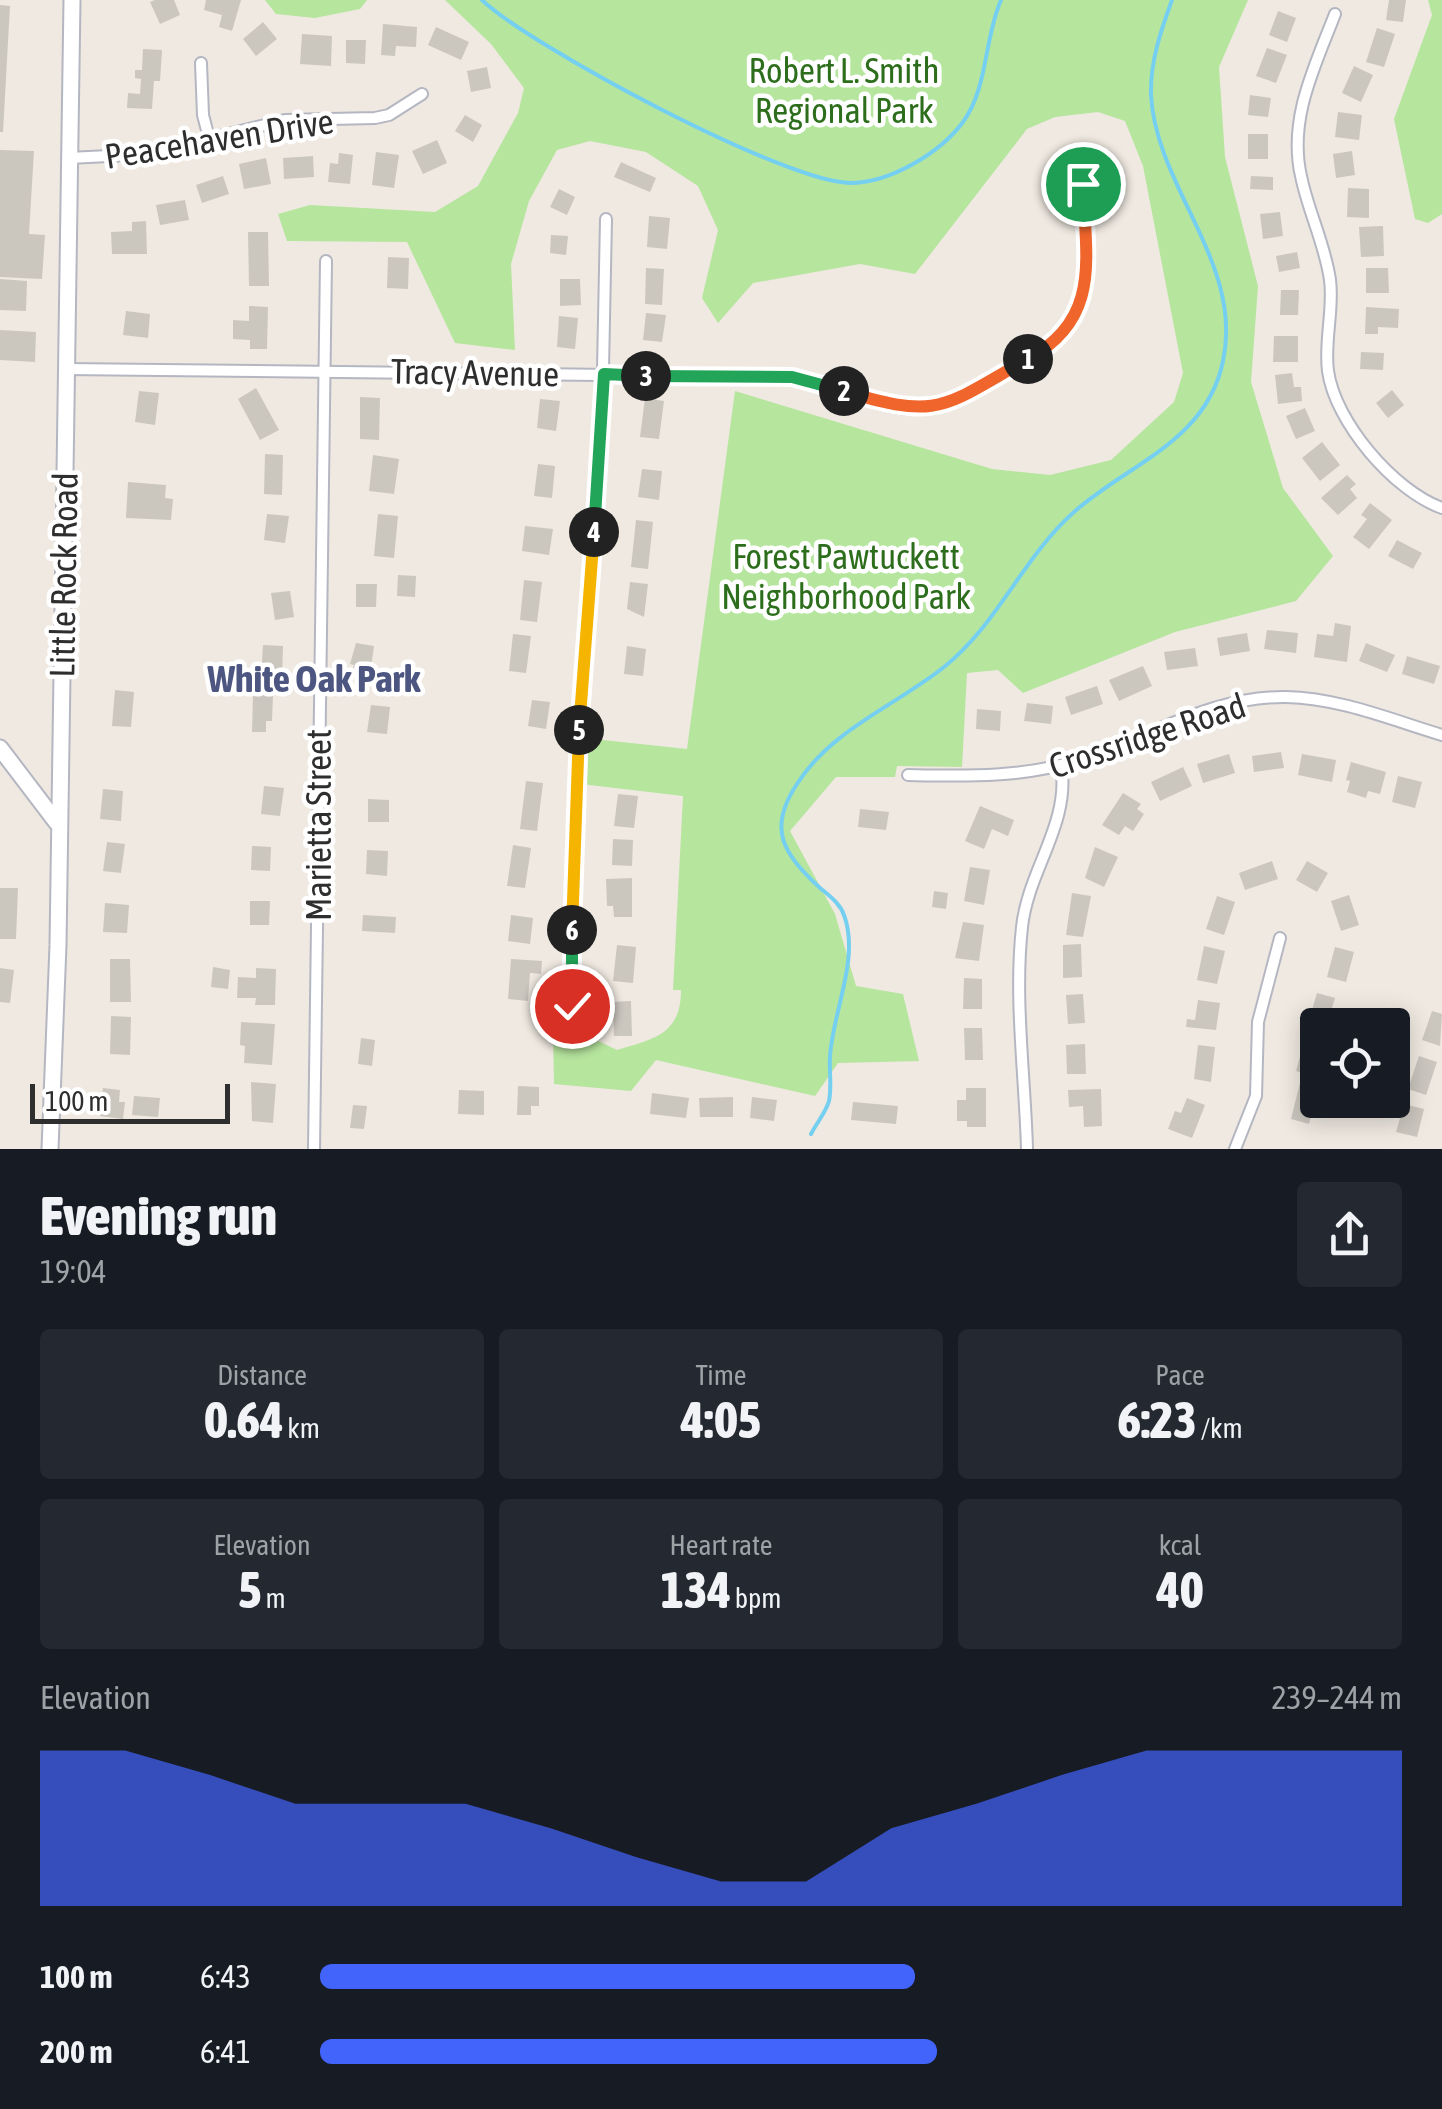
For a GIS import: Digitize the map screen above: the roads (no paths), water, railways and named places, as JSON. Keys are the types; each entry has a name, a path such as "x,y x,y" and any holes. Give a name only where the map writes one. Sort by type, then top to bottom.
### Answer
{"main road":[{"name":"Little Rock Road","path":"50,1149 58,944 72,0"},
{"path":"0,748 58,822"}],"street":[{"path":"1335,14 1303,98 1298,130 1300,174 1330,282 1330,382 1340,410 1374,457 1413,492 1442,508"},
{"path":"201,63 203,115 209,138"},
{"name":"Peacehaven Drive","path":"69,158 148,154 285,120 375,118 422,94"},
{"name":"Tracy Avenue","path":"65,369 792,377 906,408 949,403 1042,352 1077,316 1086,270 1083,184"},
{"path":"572,1006 575,800 604,374 606,219"},
{"name":"Marietta Street","path":"314,1149 326,261"},
{"name":"Crossridge Road","path":"908,775 1006,774 1061,766 1202,710 1269,698 1337,704 1442,735"},
{"path":"1027,1149 1022,928 1031,880 1060,813 1061,766"},
{"path":"1235,1149 1256,1096 1258,1022 1280,938"}],"waterway":[{"path":"482,0 551,48 661,110 774,162 820,178 852,183 883,177 914,164 963,122 982,79 1001,0"},
{"path":"811,1134 829,1101 830,1056 847,967 848,932 840,907 806,875 788,851 781,827 788,800 827,748 963,650 1040,549 1074,512 1183,431 1201,412 1223,361 1226,326 1221,292 1211,259 1167,162 1156,129 1151,95 1154,58 1172,0"}],"district":[{"name":"White Oak Park","path":"314,678"}],"park label":[{"name":"Robert L. Smith Regional Park","path":"844,90"},
{"name":"Forest Pawtuckett Neighborhood Park","path":"846,576"}]}
